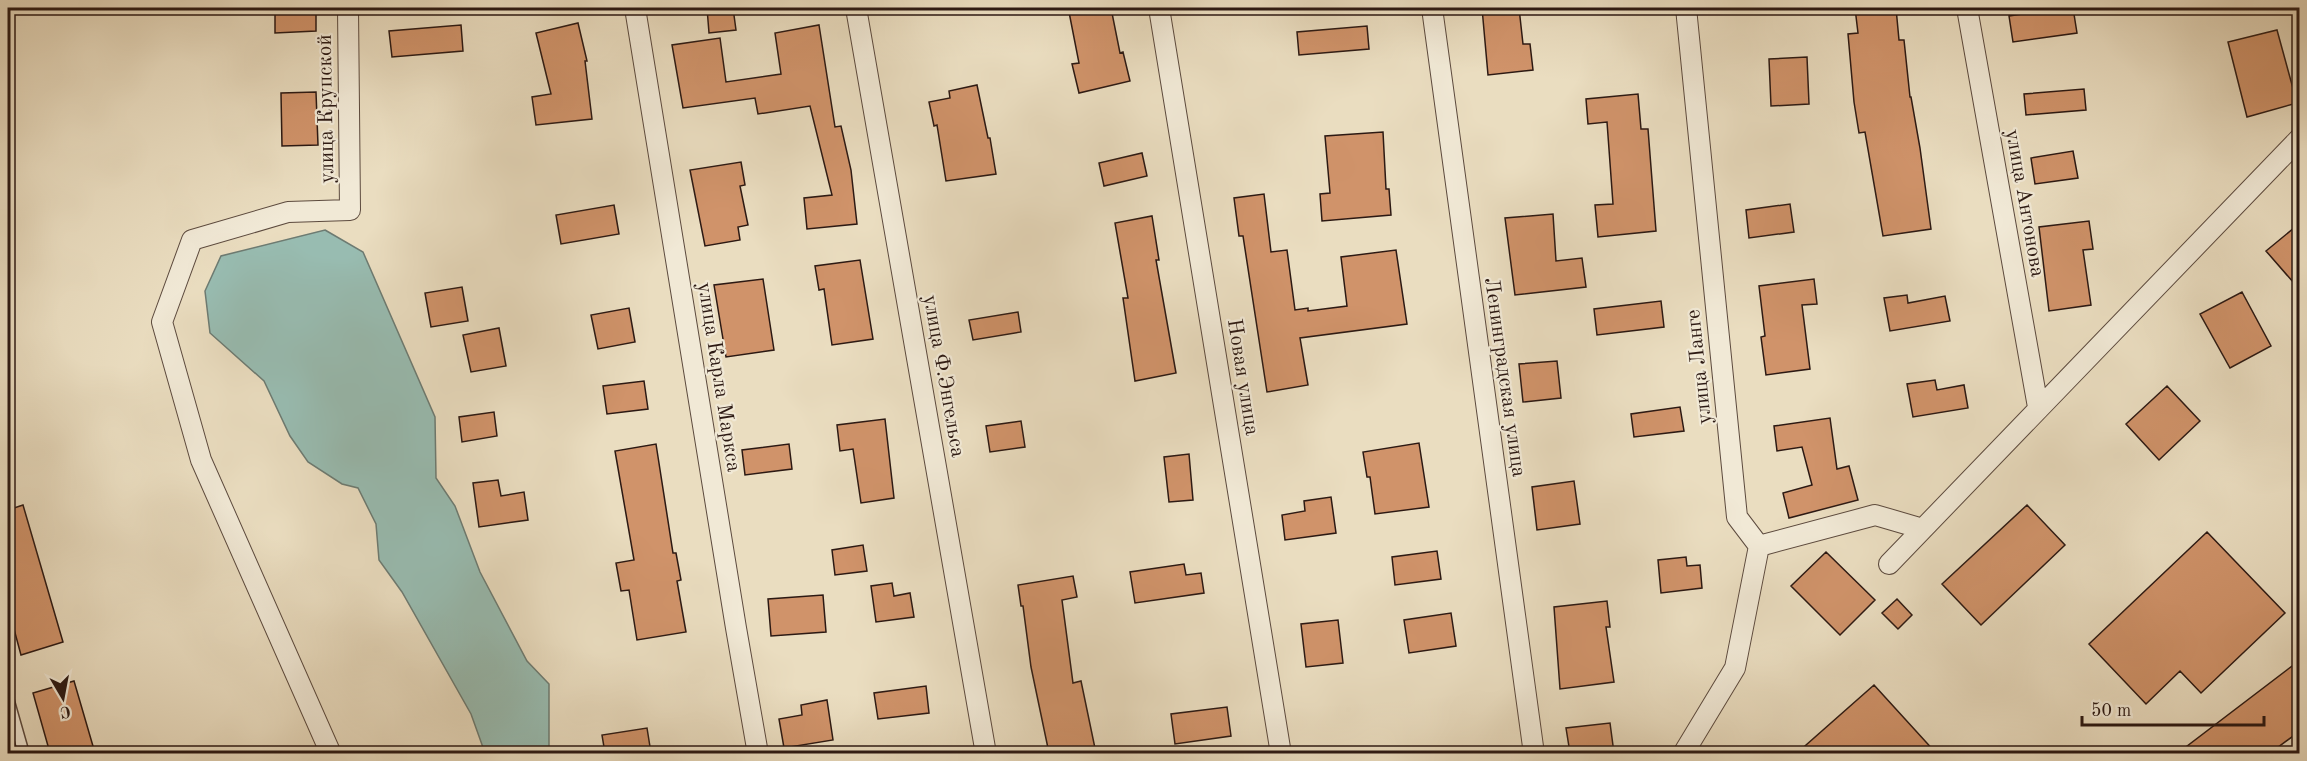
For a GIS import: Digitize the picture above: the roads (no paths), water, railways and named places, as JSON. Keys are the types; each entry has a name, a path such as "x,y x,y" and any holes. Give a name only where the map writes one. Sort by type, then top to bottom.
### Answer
{"street":[{"name":"улица Крупской","path":"331,753 201,460 162,322 192,240 288,212 350,210 348,8"},
{"name":"улица Карла Маркса","path":"635,8 758,753"},
{"name":"улица Ф.Энгельса","path":"856,8 986,753"},
{"name":"Новая улица","path":"1159,8 1281,753"},
{"name":"Ленинградская улица","path":"1432,8 1534,753"},
{"name":"улица Ланге","path":"1686,8 1737,517 1759,546"},
{"name":"улица Антонова","path":"1967,8 2038,407"},
{"path":"1889,564 2300,138"},
{"path":"1683,753 1735,668 1759,546 1875,515 1923,529"}],"lane":[{"path":"8,698 24,753"}],"water":[{"path":"325,230 363,252 435,417 436,478 455,506 480,572 527,661 549,684 549,753 485,753 471,714 402,592 379,560 376,524 358,488 342,484 308,462 290,436 264,381 210,333 205,291 221,256"}]}
